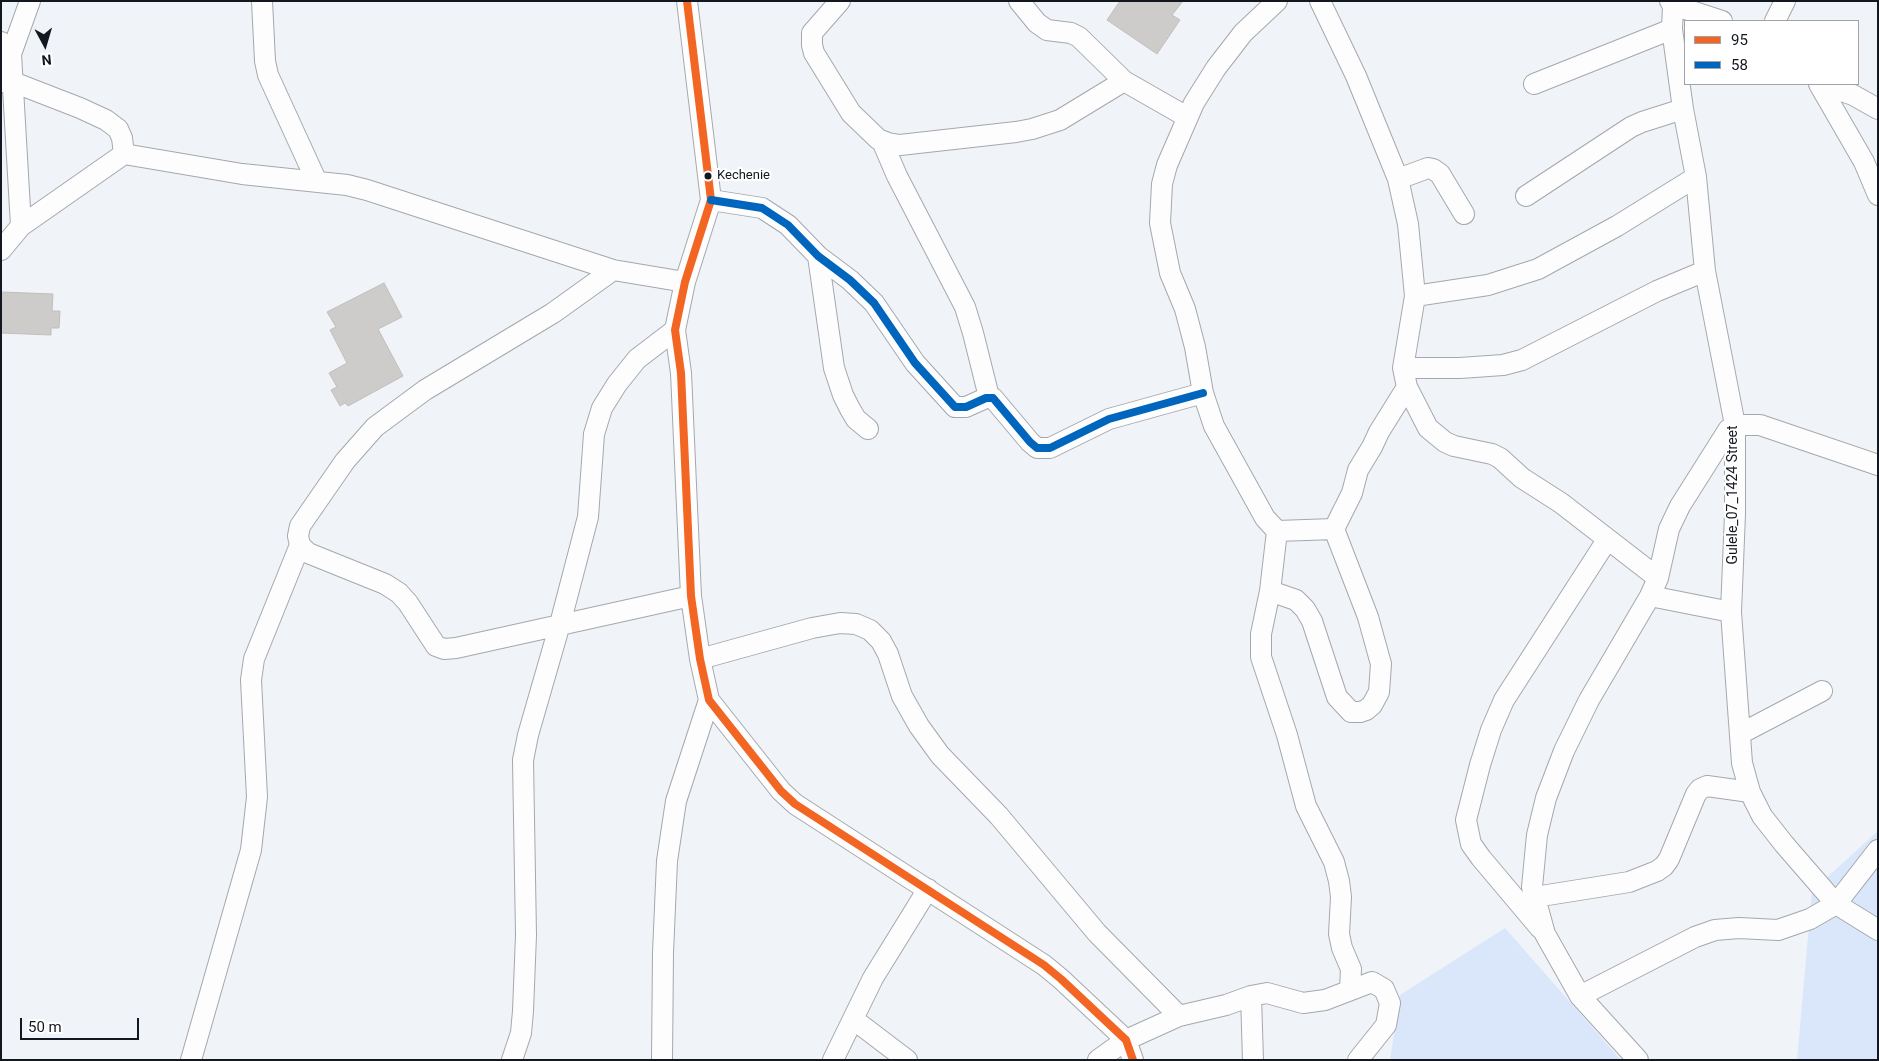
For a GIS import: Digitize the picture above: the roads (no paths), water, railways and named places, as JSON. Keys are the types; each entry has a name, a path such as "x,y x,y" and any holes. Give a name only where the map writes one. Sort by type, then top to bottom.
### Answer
{"street":[{"path":"21,226 7,82 6,48 30,1"},
{"path":"262,1 265,60 268,75 317,182"},
{"path":"687,1 711,200 686,282 675,330 681,373 691,596 700,659 709,700 781,791 795,804 1044,965 1061,978 1126,1040 1133,1060"},
{"path":"840,1 812,33 814,53 851,113 882,141 897,176 965,307 989,397"},
{"path":"1019,1 1037,23 1047,30 1070,33 1079,37 1124,81 1187,117"},
{"path":"1277,1 1243,33 1216,68 1187,117 1167,165 1162,184 1160,224 1170,273 1184,309 1195,347 1203,393 1214,426 1223,445 1265,518 1277,531 1334,529"},
{"path":"1270,591 1296,600 1312,621 1337,697 1351,712 1366,710 1372,705 1379,692 1381,664 1368,617 1334,529 1352,493 1358,470 1372,447 1405,378 1415,296 1408,224 1398,179 1356,76 1320,1"},
{"path":"1775,20 1784,1"},
{"path":"1671,3 1719,20"},
{"name":"Gulele_07_1424 Street","path":"1671,3 1672,29 1683,109 1696,177 1705,271 1735,425 1735,514 1731,612 1742,763 1750,792 1762,816 1784,844 1836,904 1878,930"},
{"path":"1534,84 1672,29"},
{"path":"882,141 900,145 1032,129 1060,120 1124,81"},
{"path":"7,82 80,108 106,120 118,129 122,138 124,154"},
{"path":"1822,85 1864,162 1878,195"},
{"path":"1824,85 1853,95 1878,109"},
{"path":"1526,196 1631,128 1642,122 1683,109"},
{"path":"1,250 21,226 124,154 242,174 347,185 613,270 686,282"},
{"path":"1398,179 1428,168 1433,169 1440,174 1464,214"},
{"path":"1415,296 1488,285 1538,269 1617,226 1696,177"},
{"path":"711,200 762,208 788,225 818,256 850,280 874,304 915,363 955,407 972,406 989,397"},
{"path":"818,256 834,368 843,396 850,409 856,419 868,428"},
{"path":"613,270 553,314 425,390 375,427 345,460 300,526 298,536 300,545 308,553 385,584 399,593 408,603 436,646 444,649 456,648 691,596"},
{"path":"1405,378 1460,368 1503,365 1522,360 1657,291 1705,271"},
{"path":"512,1060 521,1033 524,992 526,935 523,760 528,735 588,517 594,434 602,408 637,358 675,330"},
{"path":"1405,378 1428,428 1444,442 1492,454 1500,458 1522,478 1560,503 1658,578"},
{"path":"989,397 993,398 1030,442 1037,448 1043,449 1050,448 1109,418 1203,393"},
{"path":"1638,1060 1580,996 1563,969 1545,934 1532,887 1537,835 1546,798 1564,751 1589,700 1650,596 1658,578 1669,530 1680,506 1728,430 1735,425 1760,425 1878,465"},
{"path":"1277,531 1270,591 1261,634 1261,657 1287,735 1306,806 1337,871 1341,897 1340,941 1351,969 1350,989"},
{"path":"1545,934 1471,844 1466,820 1491,730 1504,700 1608,540"},
{"path":"191,1060 251,850 257,796 251,680 254,659 300,545"},
{"path":"1650,596 1731,612"},
{"path":"700,659 812,628 856,624 870,630 888,654 902,696 919,726 940,755 999,816 1097,933 1179,1016"},
{"path":"1740,734 1822,691"},
{"path":"662,1060 663,953 667,862 676,800 709,700"},
{"path":"1535,896 1629,882 1657,871 1669,859 1696,794 1700,789 1707,786 1750,792"},
{"path":"1580,996 1695,937 1715,930 1738,928 1778,930 1810,919 1836,904 1878,850"},
{"path":"834,1060 876,972 928,889"},
{"path":"1098,1060 1126,1040 1179,1016 1267,993 1303,1003 1325,1000 1372,982 1384,989 1390,1003 1386,1025 1358,1060"},
{"path":"1251,996 1253,1060"},
{"path":"853,1019 907,1060"}],"place":[{"name":"Kechenie","path":"708,176"}]}
